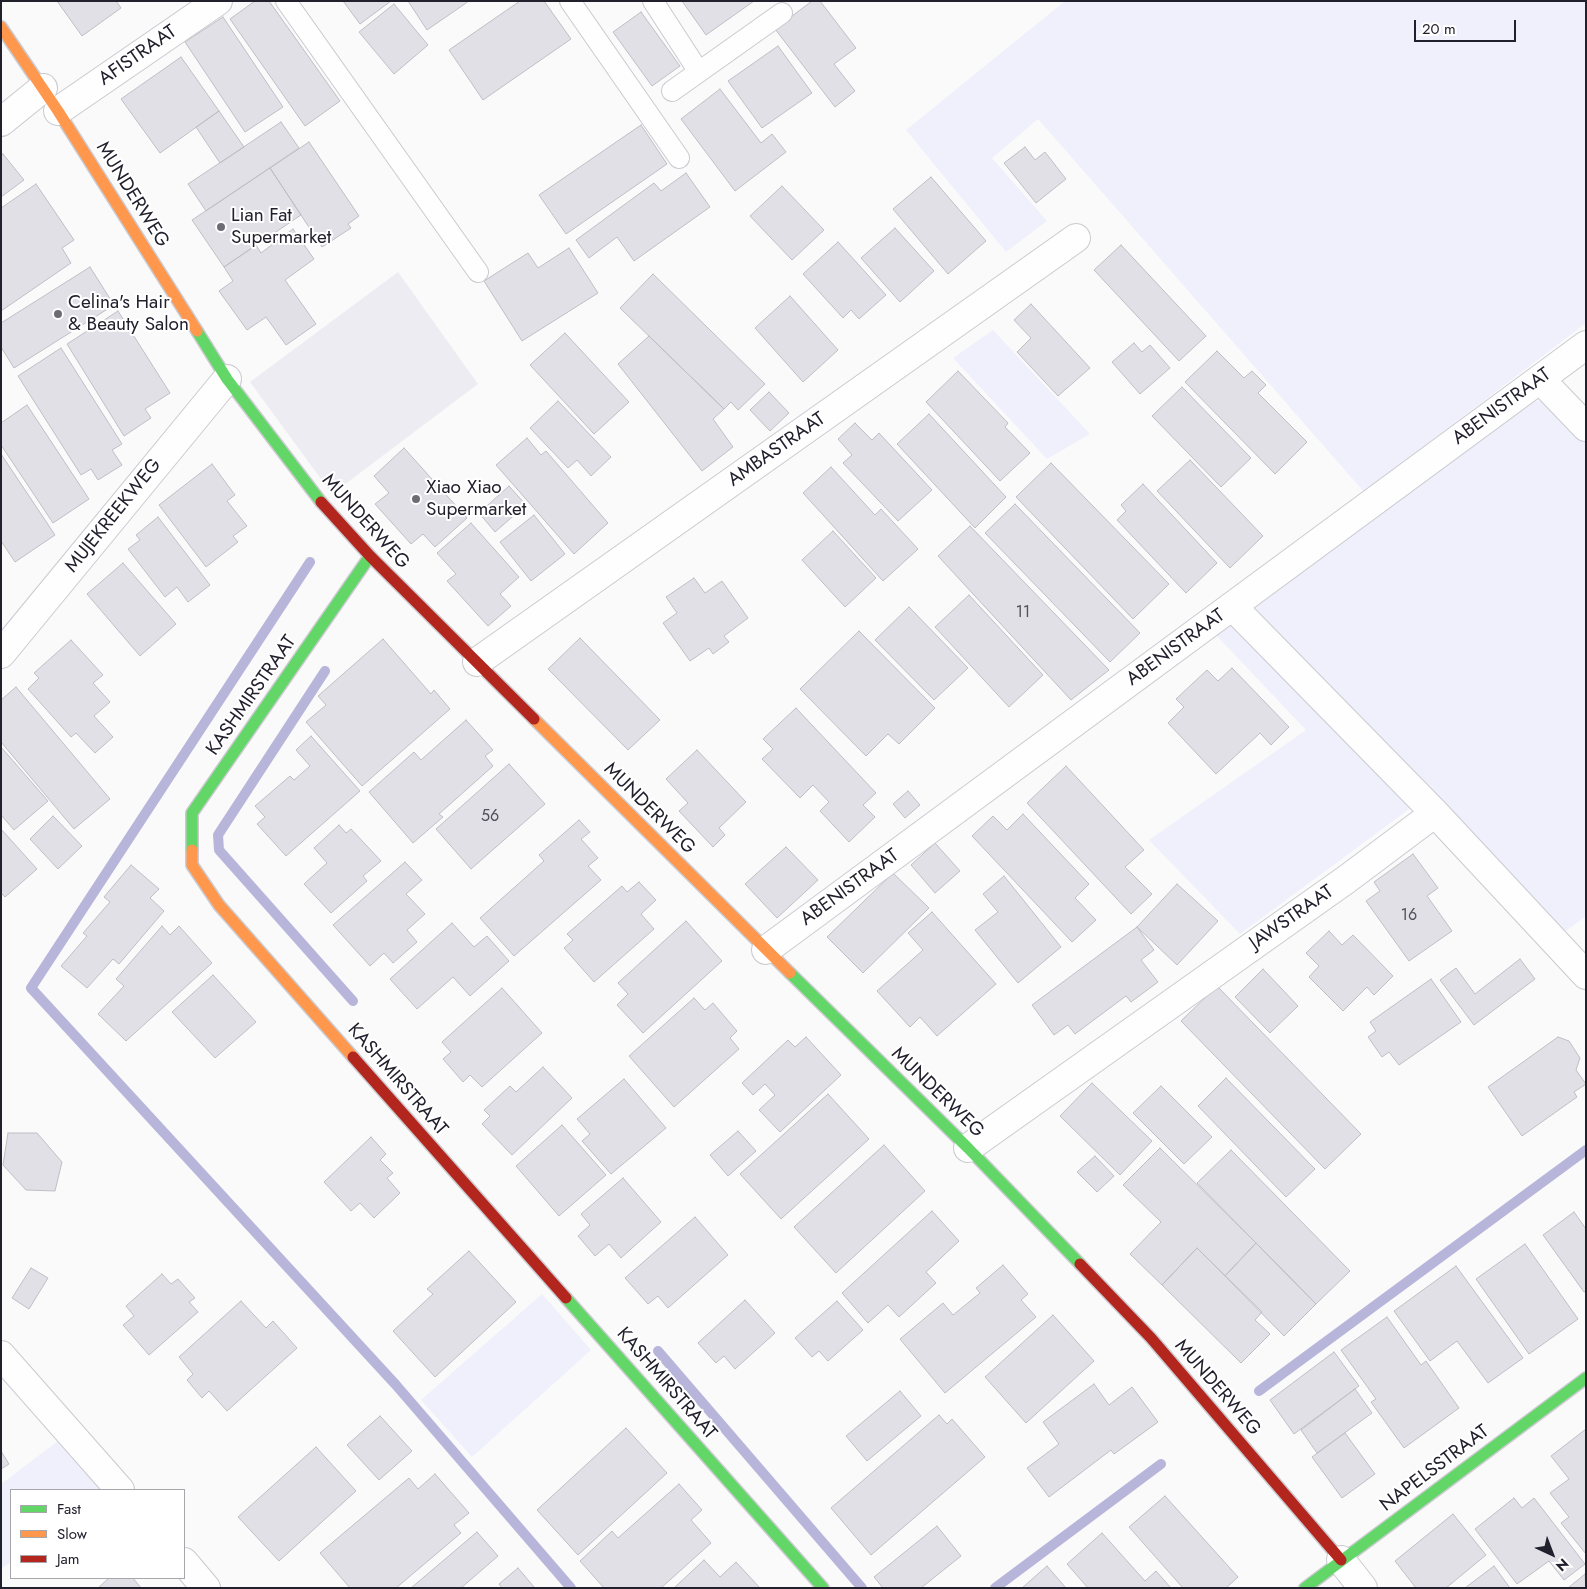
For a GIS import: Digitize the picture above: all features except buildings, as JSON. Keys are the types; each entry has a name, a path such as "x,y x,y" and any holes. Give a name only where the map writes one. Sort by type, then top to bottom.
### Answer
{"street":[{"name":"AFISTRAAT","path":"58,111 218,1"},
{"name":"MUNDERWEG","path":"1,27 58,111 227,379 322,503 370,556 968,1148 1151,1338 1341,1560"},
{"path":"1,122 43,88"},
{"name":"AMBASTRAAT","path":"477,662 1076,238"},
{"name":"ABENISTRAAT","path":"766,950 1586,346"},
{"name":"MUJEKREEKWEG","path":"1,654 227,379"},
{"path":"1540,379 1586,427"},
{"name":"KASHMIRSTRAAT","path":"370,556 192,813 192,865 219,905 823,1588"},
{"path":"1232,606 1435,813 1586,975"},
{"name":"JAWSTRAAT","path":"968,1148 1347,879 1435,813"},
{"path":"1,1355 119,1489"},
{"name":"NAPELSSTRAAT","path":"1305,1588 1586,1378"},
{"path":"1341,1560 1363,1588"},
{"path":"185,1563 206,1588"}],"lane":[{"path":"286,1 478,272"},
{"path":"570,1 679,158"},
{"path":"653,1 699,72"},
{"path":"672,91 782,13"}],"shaded area":[{"path":"1065,1 1586,1 1586,323 1364,492 1038,119 992,158 1047,221 1006,252 906,130"},
{"path":"398,272 478,384 332,494 250,382"},
{"path":"993,330 1090,434 1047,459 953,358"},
{"path":"1526,401 1541,401 1557,411 1586,442 1586,916 1563,933 1427,796 1240,934 1149,840 1306,730 1214,633"},
{"path":"542,1294 591,1350 472,1457 421,1400"},
{"path":"62,1438 105,1489 10,1489 10,1563 1,1569 1,1484"}],"waterway":[{"path":"310,562 31,988 396,1385 571,1588"},
{"path":"325,671 218,835 219,850 353,1001"},
{"path":"1259,1391 1586,1150"},
{"path":"658,1351 862,1588"},
{"path":"995,1588 1161,1464"}],"traffic: fast":[{"path":"197,331 227,379 321,502"},
{"path":"192,850 192,813 370,556"},
{"path":"790,973 968,1148 1080,1264"},
{"path":"566,1298 823,1588"},
{"path":"1305,1588 1586,1378"}],"traffic: slow":[{"path":"1,27 58,111 197,331"},
{"path":"534,719 790,973"},
{"path":"192,850 192,865 219,905 353,1057"}],"traffic: jam":[{"path":"321,502 370,556 534,719"},
{"path":"353,1057 566,1298"},
{"path":"1080,1264 1151,1338 1341,1560"}],"place":[{"name":"Lian Fat Supermarket","path":"221,227"},
{"name":"Celina's Hair & Beauty Salon","path":"58,314"},
{"name":"Xiao Xiao Supermarket","path":"416,499"}]}
